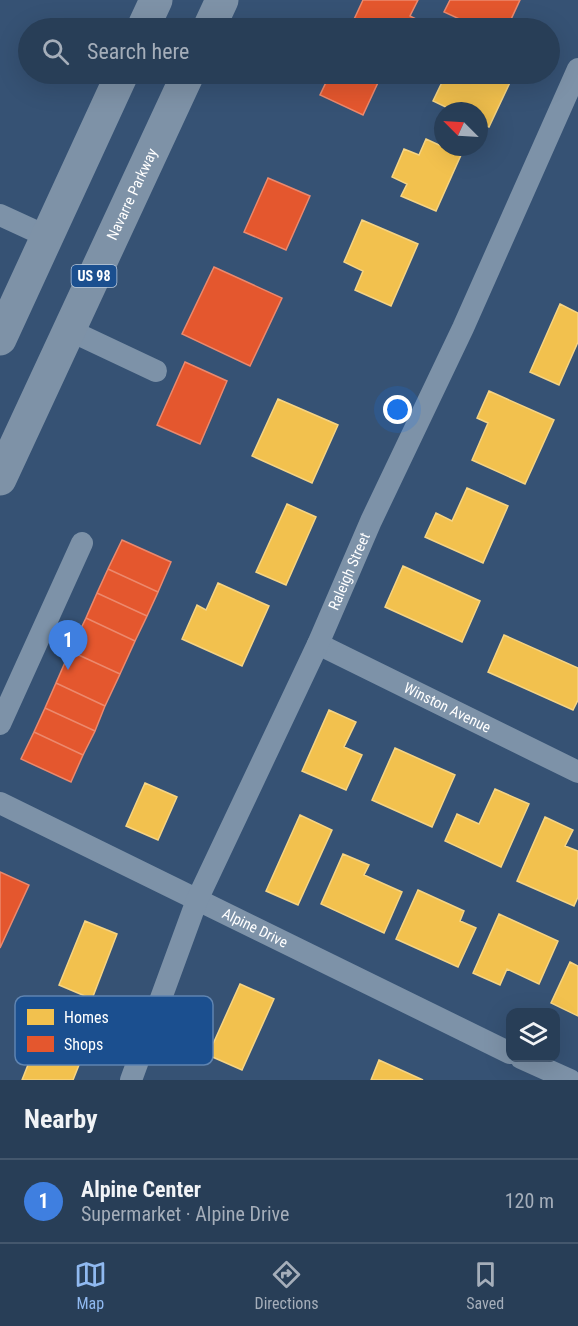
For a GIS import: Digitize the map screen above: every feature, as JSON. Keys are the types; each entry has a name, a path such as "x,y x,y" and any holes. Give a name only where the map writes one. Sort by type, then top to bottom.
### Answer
{"highway":[{"path":"148,18 156,0"},
{"path":"214,18 222,0"},
{"path":"0,339 117,84"},
{"name":"Navarre Parkway","path":"0,479 183,84"}],"street":[{"name":"Raleigh Street","path":"162,996 197,900 318,644 371,521 463,328 578,69"},
{"path":"0,215 48,237"},
{"path":"69,330 156,371"},
{"path":"0,724 82,543"},
{"name":"Winston Avenue","path":"318,644 578,772"},
{"name":"Alpine Drive","path":"0,803 506,1051"},
{"path":"530,1062 570,1080"},
{"name":"Raleigh Street","path":"131,1080 136,1065"}],"building: Homes":[{"path":"441,84 509,84 489,127 488,102 433,101"},
{"path":"426,139 434,143 434,156 461,156 436,211 401,196 407,184 392,177 404,149 419,155"},
{"path":"362,220 418,244 391,306 355,290 363,271 344,262"},
{"path":"560,304 578,313 578,342 559,385 530,372"},
{"path":"489,391 554,420 525,484 472,460 488,423 477,418"},
{"path":"278,399 338,425 312,483 252,456"},
{"path":"467,488 508,506 483,563 425,537 436,513 452,521"},
{"path":"287,504 316,517 286,585 256,572"},
{"path":"403,566 480,601 462,642 385,607"},
{"path":"218,583 269,606 242,666 182,639 197,605 206,610"},
{"path":"504,635 578,668 578,700 573,710 488,672"},
{"path":"329,710 356,722 344,747 362,755 346,790 302,771"},
{"path":"395,748 455,775 432,827 372,800"},
{"path":"145,783 177,797 158,840 126,826"},
{"path":"495,789 529,804 501,867 445,841 457,814 479,824"},
{"path":"300,815 332,830 298,905 266,891"},
{"path":"545,817 573,830 565,846 578,851 578,897 574,906 517,881"},
{"path":"343,854 369,865 364,875 402,892 384,933 321,904"},
{"path":"418,890 464,911 460,921 476,928 458,967 396,939"},
{"path":"499,914 558,941 539,984 507,969 500,985 473,973"},
{"path":"85,921 117,934 93,996 85,996 59,985"},
{"path":"570,962 578,966 578,1016 551,1003"},
{"path":"240,984 274,999 242,1070 213,1057 213,1044"},
{"path":"379,1060 423,1080 371,1080"},
{"path":"28,1065 79,1065 73,1080 22,1080"}],"building: Shops":[{"path":"363,0 418,0 410,16 414,18 355,18"},
{"path":"450,0 520,0 512,18 457,18 444,12"},
{"path":"325,84 377,84 363,115 320,95"},
{"path":"268,178 310,196 286,250 244,232"},
{"path":"214,267 282,298 250,366 182,334"},
{"path":"185,362 227,381 200,444 157,425"},
{"path":"122,540 171,562 158,592 108,569"},
{"path":"108,569 158,592 147,616 97,593"},
{"path":"97,593 147,616 135,641 86,618"},
{"path":"86,618 135,641 120,674 70,651"},
{"path":"70,651 120,674 105,706 56,683"},
{"path":"56,683 105,706 95,731 45,708"},
{"path":"45,708 95,731 83,755 34,732"},
{"path":"34,732 83,755 71,782 21,759"},
{"path":"0,872 29,885 0,948"}],"place":[{"name":"Alpine Center","path":"68,670"}]}
